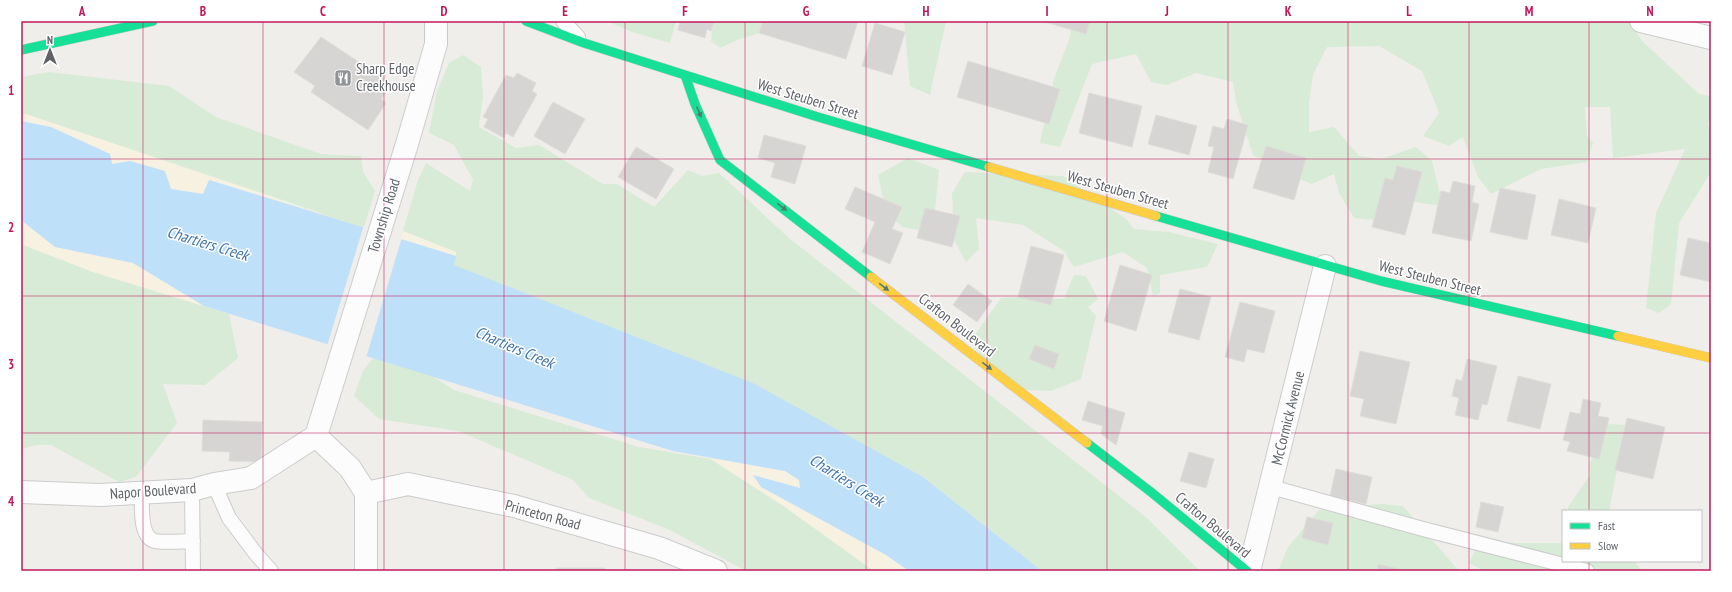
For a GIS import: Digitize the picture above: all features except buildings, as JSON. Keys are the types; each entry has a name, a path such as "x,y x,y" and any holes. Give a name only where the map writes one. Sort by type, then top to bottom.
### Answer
{"main road":[{"path":"21,50 152,21"},
{"name":"West Steuben Street","path":"526,21 584,43 685,76 1325,266 1389,283 1711,358"},
{"name":"Crafton Boulevard","path":"685,76 695,104 720,160 1150,492 1248,571"}],"street":[{"name":"Township Road","path":"316,436 436,44 436,21"},
{"path":"1641,21 1711,38"},
{"name":"McCormick Avenue","path":"1248,571 1271,487 1325,266"},
{"path":"316,436 350,468 366,493 366,571"},
{"name":"Napor Boulevard","path":"21,492 100,495 192,490 214,484 251,478 316,436"},
{"name":"Princeton Road","path":"366,493 408,484 514,506 659,548 716,571"}],"lane":[{"path":"562,21 584,43"},
{"path":"214,484 229,518 256,554 272,571"},
{"path":"1271,487 1423,529 1587,571"},
{"path":"192,490 193,571"},
{"path":"142,492 143,527 147,536 154,541 193,541"}],"green space":[{"path":"607,21 676,21 670,43 632,32"},
{"path":"713,21 763,21 759,33 737,40 720,48 711,41"},
{"path":"904,21 946,21 930,95 910,86"},
{"path":"1073,21 1629,21 1642,41 1699,94 1711,96 1711,120 1708,123 1711,134 1711,172 1679,223 1671,304 1659,313 1646,308 1656,213 1685,149 1613,158 1610,107 1585,107 1587,136 1593,143 1587,162 1541,169 1491,194 1478,177 1463,137 1449,146 1423,136 1439,113 1422,71 1379,46 1327,47 1313,75 1309,103 1309,132 1334,127 1359,156 1381,159 1416,147 1432,161 1442,202 1442,206 1408,201 1374,220 1354,218 1339,193 1334,174 1312,184 1296,178 1253,155 1236,102 1233,82 1196,73 1167,85 1151,82 1136,54 1092,64 1060,147 1040,143 1054,79 1069,40"},
{"path":"463,55 481,67 483,96 479,127 516,148 539,145 603,184 617,184 654,207 688,170 702,176 719,173 790,239 1146,517 1200,571 1042,571 923,477 454,265 456,252 403,231 418,180 426,163 470,191 473,180 454,145 429,133 437,91 449,63"},
{"path":"49,72 169,86 216,117 321,154 361,156 363,172 375,191 364,228 21,114 21,77"},
{"path":"908,158 939,170 935,210 919,230 903,227 887,215 878,175"},
{"path":"965,172 1063,176 1126,219 1134,229 1169,232 1218,244 1207,267 1160,275 1160,293 1153,296 1147,268 1123,252 1074,267 1064,251 1023,225 976,218 979,249 966,262 954,240 952,193"},
{"path":"21,244 93,272 229,314 238,358 205,385 163,384 177,423 136,477 119,482 51,445 37,445 21,449"},
{"path":"1074,275 1086,276 1098,299 1088,307 1096,316 1081,379 1051,391 1007,389 970,342 1001,298 1018,297 1064,299"},
{"path":"383,345 454,390 639,447 711,459 785,507 874,571 746,571 670,530 589,498 573,480 458,431 379,419 354,396 363,371"},
{"path":"1607,424 1626,425 1609,510 1568,510 1568,507 1590,475 1589,465"},
{"path":"1381,504 1403,506 1459,571 1278,571 1288,547 1319,510"},
{"path":"1482,537 1510,543 1562,543 1562,562 1635,562 1642,571 1484,571 1469,563"}],"sand":[{"path":"21,114 26,114 324,214 210,180 203,194 171,188 130,161 112,164 110,154 51,127 21,121"},
{"path":"21,220 55,247 133,263 204,306 93,272 21,244"},
{"path":"403,231 456,252 456,256 401,239"},
{"path":"709,458 785,471 799,480 801,488 754,475 886,555 909,571 874,571 785,507"}],"water":[{"name":"Chartiers Creek","path":"21,121 51,127 110,154 112,164 130,161 165,171 171,189 203,194 209,180 456,256 454,265 755,384 923,477 1042,571 909,571 886,555 761,487 753,475 800,488 799,480 785,471 673,451 204,306 133,263 55,247 21,220"}],"pier":[{"path":"364,225 402,237 366,358 327,346"}],"traffic: fast":[{"path":"21,50 153,21"},
{"path":"526,21 584,43 818,117 989,167"},
{"path":"685,75 695,104 720,160 871,277"},
{"path":"1156,216 1381,281 1618,336"},
{"path":"1087,443 1151,492 1247,571"}],"traffic: slow":[{"path":"989,167 1156,216"},
{"path":"871,277 1087,443"},
{"path":"1618,336 1711,358"}],"place":[{"name":"Sharp Edge Creekhouse","path":"343,78"}]}
